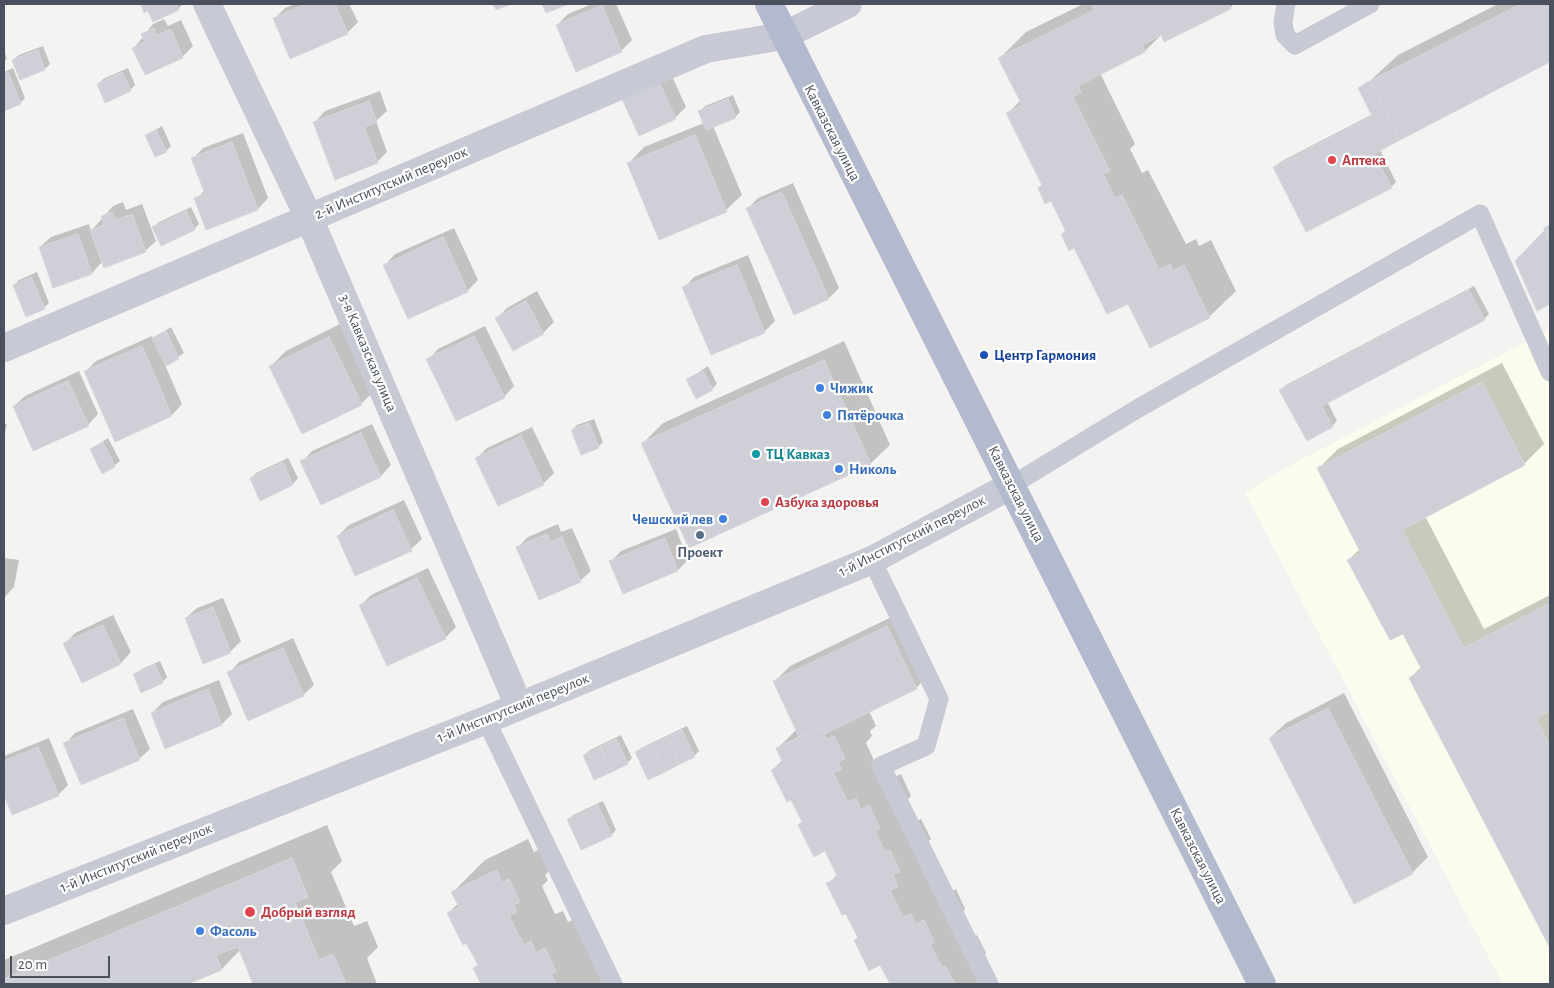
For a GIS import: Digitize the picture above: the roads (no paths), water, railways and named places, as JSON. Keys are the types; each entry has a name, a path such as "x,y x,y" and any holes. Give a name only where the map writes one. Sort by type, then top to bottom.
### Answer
{"main road":[{"name":"Кавказская улица","path":"768,4 1262,984"}],"street":[{"name":"3-я Кавказская улица","path":"208,4 310,218 519,706"},
{"name":"2-й Институтский переулок","path":"4,348 706,50 783,36 848,4"},
{"name":"1-й Институтский переулок","path":"4,911 486,720 872,560 1012,485"}],"lane":[{"path":"1286,4 1283,22 1285,34 1294,45 1370,4"},
{"path":"1012,485 1137,409 1480,214 1550,372"},
{"path":"872,560 939,699 926,746 881,766 989,984"},
{"path":"486,720 614,984"}],"place":[{"name":"Аптека","path":"1332,160"},
{"name":"Центр Гармония","path":"984,355"},
{"name":"Чижик","path":"820,388"},
{"name":"Пятёрочка","path":"827,415"},
{"name":"ТЦ Кавказ","path":"756,454"},
{"name":"Николь","path":"839,469"},
{"name":"Азбука здоровья","path":"765,502"},
{"name":"Чешский лев","path":"723,519"},
{"name":"Проект","path":"700,535"},
{"name":"Добрый взгляд","path":"250,912"},
{"name":"Фасоль","path":"200,931"}]}
